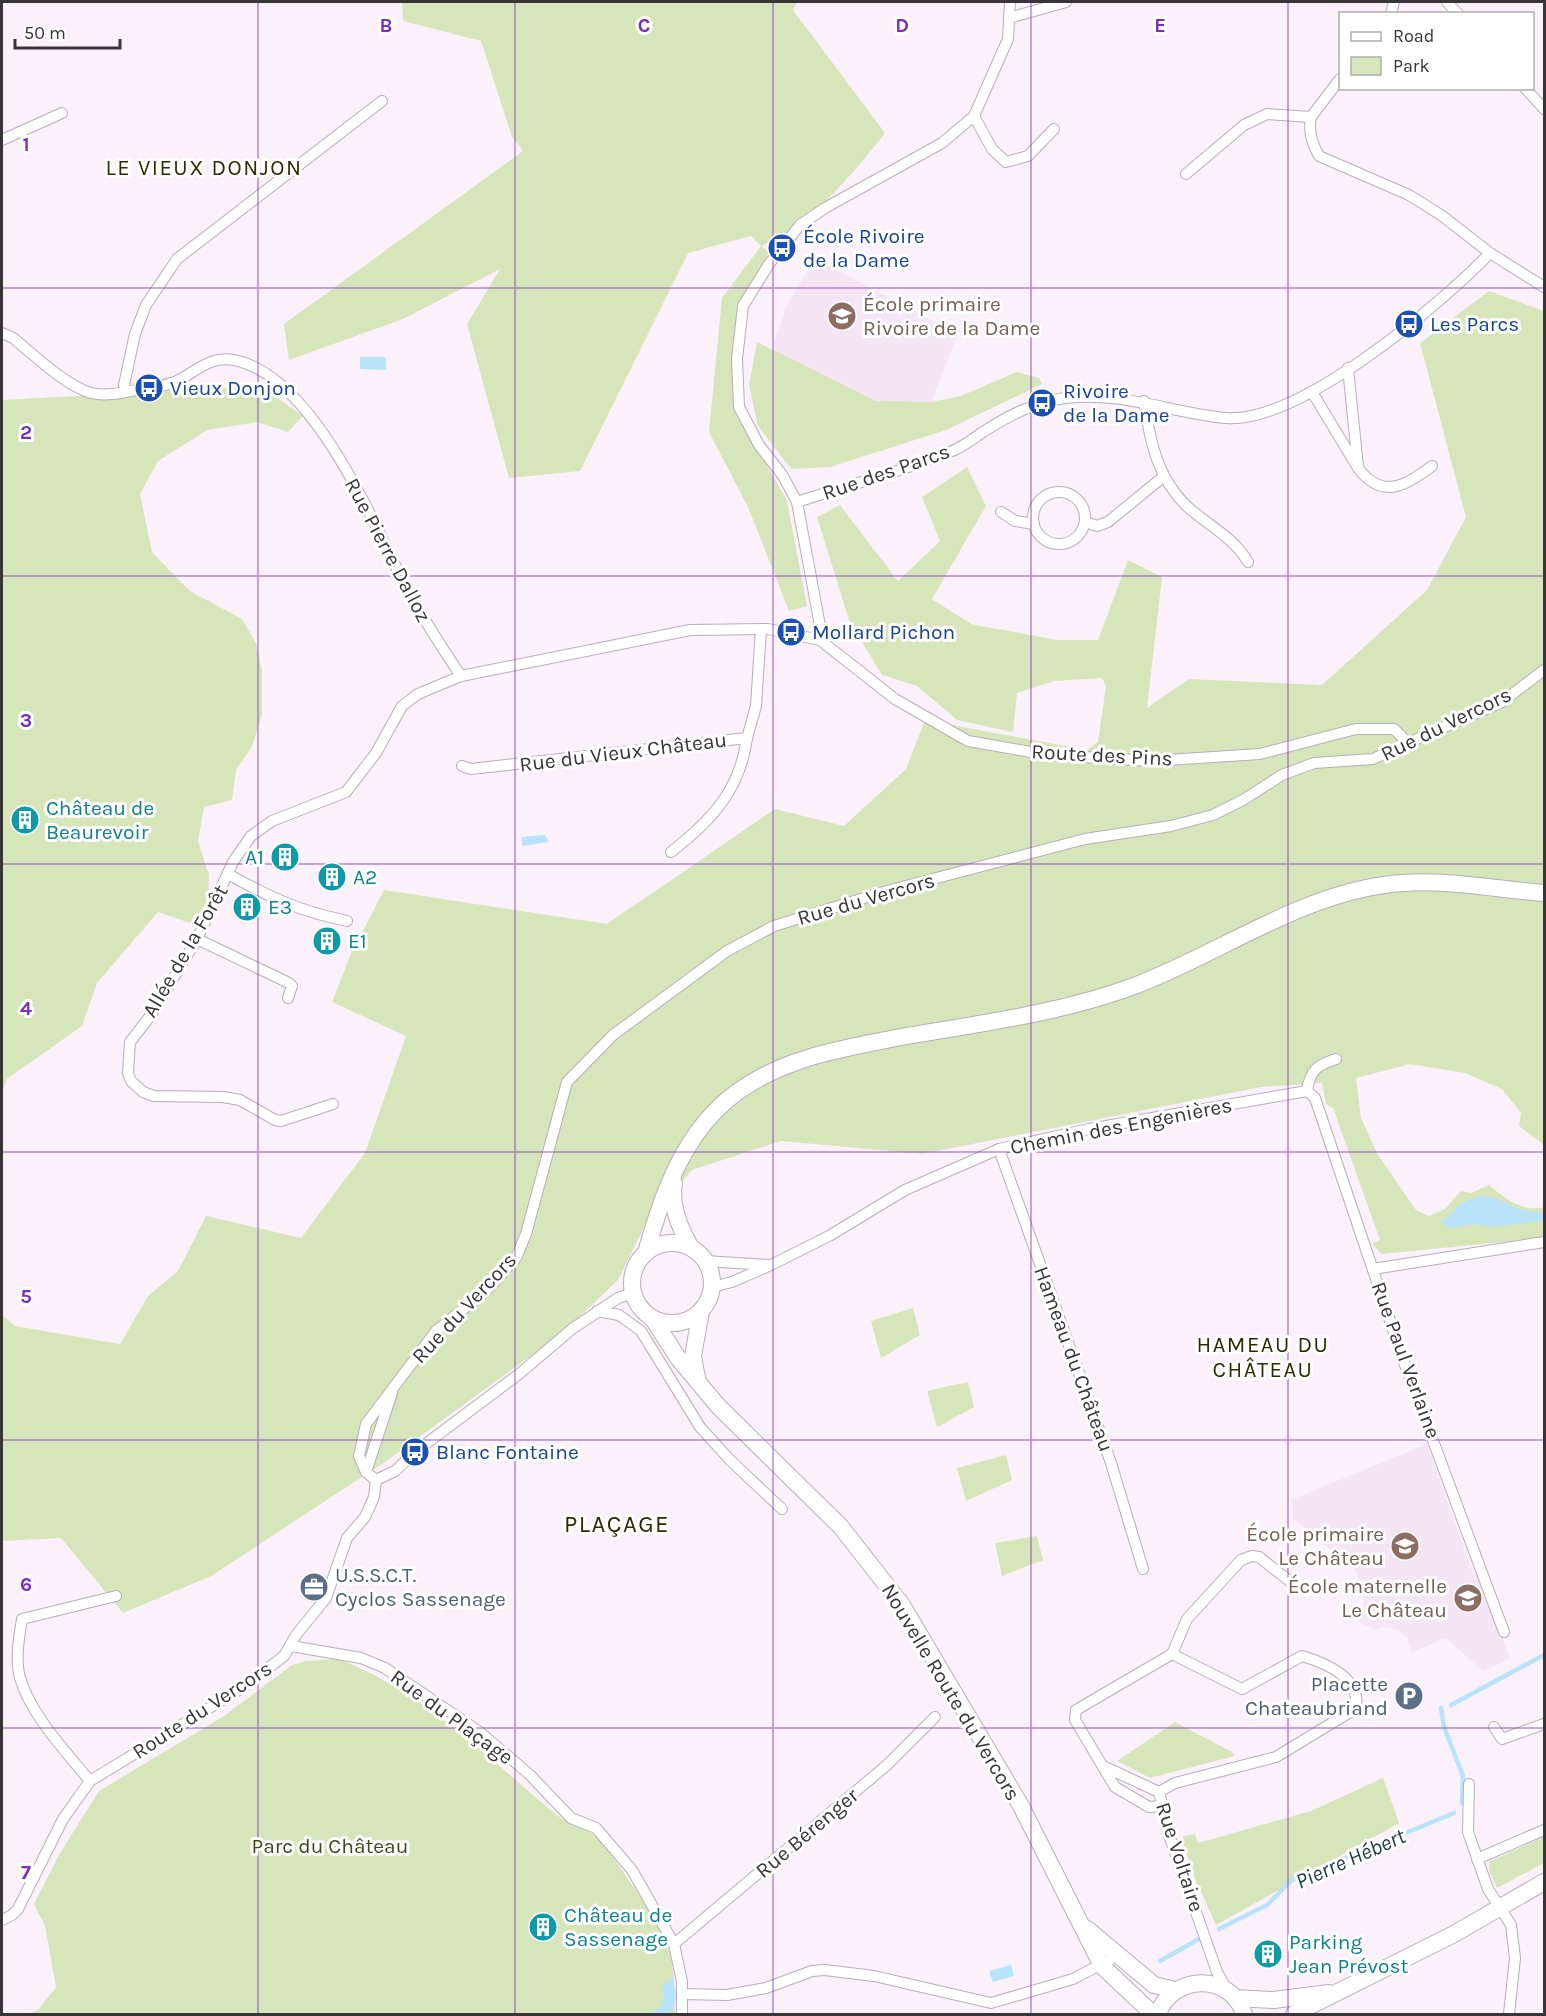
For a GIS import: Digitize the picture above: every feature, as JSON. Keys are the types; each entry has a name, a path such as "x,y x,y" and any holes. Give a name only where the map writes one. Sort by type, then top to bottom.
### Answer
{"main road":[{"path":"677,1162 672,1193 680,1227 691,1248 705,1261 711,1273 712,1287 709,1300 701,1311 687,1321 669,1324 653,1319 640,1308 633,1293 632,1278 637,1264 646,1253 677,1162 712,1113 736,1093 794,1061 848,1048 1059,1008 1134,986 1338,896 1383,885 1443,882 1545,893"},
{"path":"646,1253 668,1244 691,1248"},
{"path":"697,1379 693,1356 701,1311"},
{"name":"Nouvelle Route du Vercors","path":"653,1319 678,1358 718,1406 841,1527 902,1605 1021,1806 1102,1966 1153,2014"},
{"path":"1294,2014 1454,1934 1545,1882"},
{"name":"Nouvelle Route du Vercors","path":"1078,1920 1117,1956 1154,1985 1175,1990"},
{"path":"1158,2014 1167,1998 1175,1990 1196,1982 1208,1983 1231,1994 1274,2000 1342,1991"},
{"path":"1231,1994 1244,2014"}],"street":[{"path":"461,676 690,630 761,628 819,640 821,630 797,502 783,476 759,445 740,407 737,359 743,306 769,264 800,225 825,208 942,143 974,116 1008,39 1010,2"},
{"path":"1009,18 1066,2"},
{"path":"1339,82 1311,117 1309,126 1312,144 1319,156 1409,195 1441,215 1490,253 1545,287"},
{"path":"1527,90 1545,109"},
{"path":"126,392 124,385 135,334 146,305 177,259 382,101"},
{"path":"2,140 62,113"},
{"path":"1186,174 1244,125 1267,114 1311,117"},
{"path":"974,116 992,149 1006,162 1028,156 1054,129"},
{"name":"Rue des Parcs","path":"797,502 954,451 1012,414 1042,403 1066,398 1111,396 1226,418 1250,418 1311,392 1384,344 1464,280 1490,253"},
{"name":"Rue Pierre Dalloz","path":"2,333 13,338 76,387 107,394 173,382 210,362 234,360 260,370 297,400 330,442 374,521 403,581 461,676"},
{"path":"1348,368 1358,468"},
{"path":"1311,392 1358,468 1366,478 1379,487 1407,485 1432,466"},
{"path":"1144,402 1148,430 1163,477 1189,508 1238,545 1248,562"},
{"path":"1085,522 1097,526 1108,522 1163,477"},
{"path":"1052,492 1072,495 1080,502 1085,522 1074,539 1055,543 1038,533 1034,524 1033,513 1037,503 1052,492"},
{"path":"1001,512 1015,521 1034,524"},
{"name":"Rue du Vieux Château","path":"462,766 471,769 747,738 756,706 761,628"},
{"name":"Route des Pins","path":"819,640 895,699 968,741 1025,751 1048,755 1152,761 1260,754 1356,729 1394,729 1408,743"},
{"name":"Rue du Vercors","path":"366,1472 360,1456 366,1424 392,1393 436,1331 486,1292 516,1258 526,1234 567,1082 613,1035 727,951 774,926 887,891 1085,839 1171,826 1213,815 1293,771 1314,763 1373,759 1502,702 1545,670"},
{"name":"Allée de la Forêt","path":"333,1104 291,1120 275,1120 256,1108 232,1098 148,1095 137,1087 128,1073 130,1042 151,1015 197,939 244,845 261,828 346,792 376,753 402,706 412,698 461,676"},
{"path":"671,852 707,820 730,791 740,774 747,738"},
{"path":"228,874 271,898 303,912 347,921"},
{"path":"197,939 289,983 292,986 288,998"},
{"path":"1308,1090 1312,1071 1318,1065 1336,1059"},
{"name":"Chemin des Engenières","path":"712,1287 732,1282 771,1265 830,1236 905,1190 999,1149 1089,1129 1308,1090"},
{"name":"Rue Paul Verlaine","path":"1308,1090 1315,1098 1405,1365 1504,1632"},
{"name":"Hameau du Château","path":"999,1149 1111,1463 1143,1569"},
{"path":"1373,1269 1545,1242"},
{"name":"Chemin des Engenières","path":"705,1261 771,1265"},
{"path":"366,1472 376,1479 395,1471 415,1452 519,1374 597,1311 618,1298 633,1293"},
{"path":"597,1311 619,1315 641,1331 673,1388 700,1427 730,1460 782,1509"},
{"name":"Rue du Vercors","path":"366,1472 392,1393"},
{"name":"Route du Vercors","path":"2,1920 18,1909 63,1820 90,1781 252,1682 285,1656 326,1598 347,1538 365,1517 374,1497 376,1479"},
{"path":"1162,1806 1149,1807 1115,1787 1075,1720 1076,1710 1172,1654 1187,1619 1241,1560 1252,1556 1259,1557 1297,1587"},
{"path":"90,1781 49,1730 21,1679 18,1649 22,1619 116,1596"},
{"name":"Rue du Plaçage","path":"291,1646 361,1658 385,1668 481,1733 530,1775 571,1818 596,1828 632,1870 674,1944 683,1994 682,2014"},
{"name":"Rue Voltaire","path":"1172,1654 1242,1689 1302,1656 1345,1676 1356,1692 1356,1708 1276,1757 1176,1783 1159,1792 1170,1838 1215,1966 1231,1994"},
{"name":"Rue Bérenger","path":"674,1944 887,1765 935,1718"},
{"path":"1494,1727 1502,1739 1545,1724"},
{"path":"1103,1766 1159,1792"},
{"path":"1469,1784 1468,1833 1488,1889 1511,1925 1515,1958 1509,2014"},
{"path":"1477,1859 1545,1830"},
{"path":"683,1994 727,1995 766,1988 812,1971 825,1970 874,1976 974,2001 991,2003 1073,1979 1102,1966 1117,1956"},
{"path":"1196,1982 1215,1966"}],"shaded area":[{"path":"815,259 958,334 931,402 884,416 766,367 787,305"},
{"path":"1427,1444 1473,1574 1480,1574 1510,1659 1483,1671 1446,1638 1412,1652 1407,1637 1397,1629 1383,1627 1374,1630 1355,1619 1365,1601 1355,1569 1293,1519 1291,1500"}],"green space":[{"path":"402,2 797,2 793,10 885,133 844,182 815,211 781,236 762,246 769,253 738,304 734,383 739,416 787,501 807,606 789,611 748,507 709,432 722,298 761,246 751,236 688,253 580,471 509,478 467,324 500,269 403,319 289,360 284,324 523,151 512,137 481,41 403,21"},
{"path":"1489,291 1544,311 1544,1145 1519,1126 1521,1113 1502,1089 1465,1073 1410,1064 1356,1078 1361,1118 1377,1153 1416,1210 1429,1216 1445,1209 1461,1191 1471,1193 1489,1185 1522,1206 1544,1207 1544,1238 1381,1254 1372,1243 1380,1240 1333,1108 1326,1104 1322,1083 1261,1087 922,1154 781,1141 692,1170 644,1227 618,1280 562,1333 385,1462 211,1576 123,1613 61,1538 2,1541 2,1315 15,1326 120,1344 148,1296 178,1271 206,1216 301,1238 365,1153 406,1036 332,1002 350,956 384,890 607,924 775,809 844,826 906,769 925,720 1087,750 1098,742 1106,686 1102,678 1054,681 1017,693 1013,732 957,720 917,686 882,675 849,620 817,517 840,505 898,581 940,541 922,497 967,467 986,506 932,599 971,624 1057,640 1098,640 1128,560 1162,577 1147,708 1189,679 1322,685 1427,590 1466,517 1420,343"},
{"path":"757,342 876,401 931,402 961,396 1017,372 1039,378 1042,384 946,430 830,467 791,469 758,426 749,385"},
{"path":"260,386 303,416 288,432 257,422 207,430 158,461 140,494 152,552 190,591 242,619 256,643 262,671 262,715 252,747 236,770 232,800 204,807 198,841 209,875 208,902 193,924 158,912 97,983 82,1026 7,1079 2,1091 2,400"},
{"path":"913,1308 920,1335 881,1358 871,1321"},
{"path":"968,1382 974,1407 937,1427 927,1391"},
{"path":"1006,1455 1012,1480 966,1501 957,1468"},
{"path":"1037,1536 1043,1560 1002,1576 995,1543"},
{"name":"Parc du Château","path":"338,1659 368,1672 425,1706 558,1816 596,1837 634,1888 667,1944 673,1970 675,2014 28,2014 39,2009 56,1987 45,1926 34,1904 60,1853 99,1791 224,1716 292,1665 306,1661"},
{"path":"1175,1722 1232,1752 1235,1756 1150,1778 1117,1761"},
{"path":"1383,1778 1399,1823 1216,1925 1196,1881 1181,1837 1195,1834 1198,1843 1311,1811"},
{"path":"1544,1837 1544,1863 1497,1888 1489,1870 1490,1861"}],"water":[{"path":"360,357 386,357 386,370 360,369"},
{"path":"545,835 549,842 522,846 522,837"},
{"path":"1479,1196 1496,1199 1527,1211 1544,1212 1544,1221 1492,1227 1474,1224 1451,1228 1441,1223 1461,1203"},
{"path":"1011,1965 1014,1976 993,1982 989,1971"},
{"path":"673,1977 676,1995 674,2009 668,2014 651,2014 660,2007 664,1997 661,1987"}],"waterway":[{"name":"Pierre Hébert","path":"1451,1705 1544,1655"},
{"name":"Pierre Hébert","path":"1441,1708 1444,1727 1463,1776 1462,1803"},
{"name":"Pierre Hébert","path":"1219,1929 1267,1905 1292,1880 1454,1813"},
{"name":"Pierre Hébert","path":"1160,1961 1199,1939"}],"place":[{"name":"École Rivoire de la Dame","path":"782,248"},
{"name":"École primaire Rivoire de la Dame","path":"842,316"},
{"name":"Les Parcs","path":"1409,324"},
{"name":"Vieux Donjon","path":"149,388"},
{"name":"Rivoire de la Dame","path":"1042,403"},
{"name":"Mollard Pichon","path":"791,632"},
{"name":"Château de Beaurevoir","path":"25,820"},
{"name":"A1","path":"285,857"},
{"name":"A2","path":"332,877"},
{"name":"E3","path":"247,907"},
{"name":"E1","path":"327,941"},
{"name":"Blanc Fontaine","path":"415,1452"},
{"name":"École primaire Le Château","path":"1405,1546"},
{"name":"U.S.S.C.T. Cyclos Sassenage","path":"314,1587"},
{"name":"École maternelle Le Château","path":"1468,1598"},
{"name":"Placette Chateaubriand","path":"1409,1696"},
{"name":"Château de Sassenage","path":"543,1927"},
{"name":"Parking Jean Prévost","path":"1268,1954"}],"district":[{"name":"LE VIEUX DONJON","path":"204,167"},
{"name":"HAMEAU DU CHÂTEAU","path":"1263,1356"},
{"name":"PLAÇAGE","path":"617,1524"}]}
